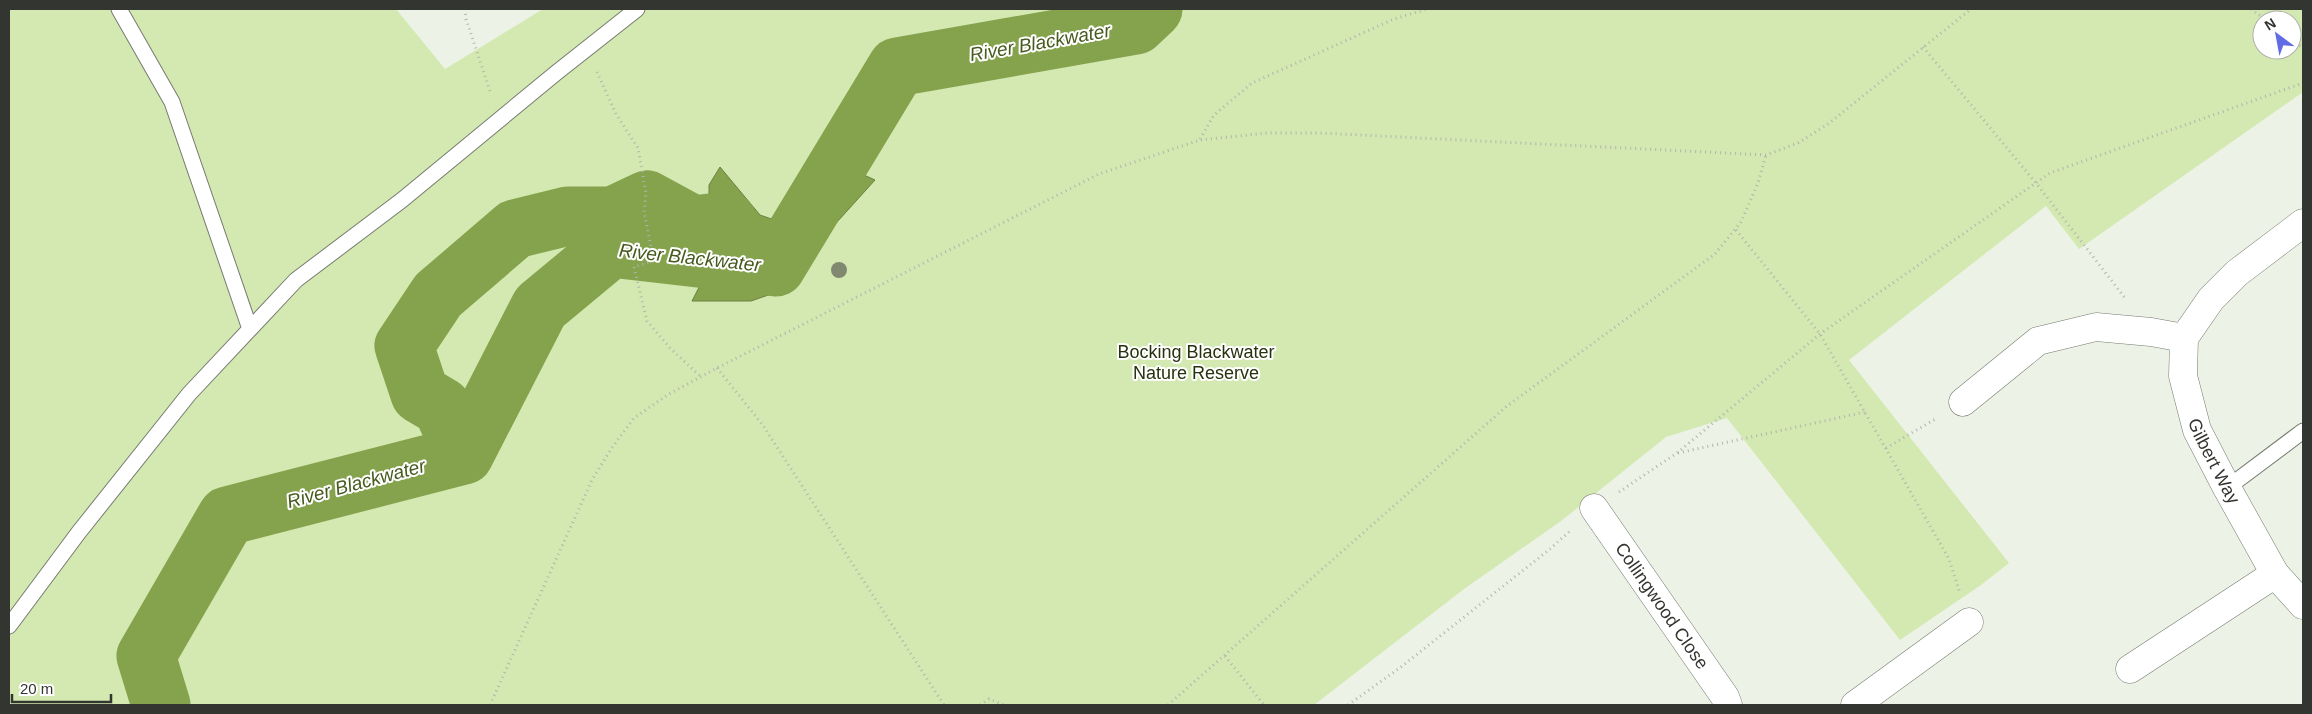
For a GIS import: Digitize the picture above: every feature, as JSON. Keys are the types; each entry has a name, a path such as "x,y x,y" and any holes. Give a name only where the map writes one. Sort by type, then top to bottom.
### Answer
{"street":[{"path":"1963,402 2038,341 2096,327 2152,332 2184,338 2212,299 2237,273 2303,224"},
{"name":"Gilbert Way","path":"2184,338 2184,376 2197,430 2275,574 2303,605"},
{"name":"Collingwood Close","path":"1594,508 1725,697 1728,705"},
{"path":"2130,669 2275,574"},
{"path":"1870,701 1969,622"}],"lane":[{"path":"119,9 172,102 250,329"},
{"path":"9,626 79,532 189,394 296,280 402,200 637,9"},
{"path":"2227,488 2303,431"}],"path":[{"path":"465,9 466,20 500,119"},
{"path":"1200,140 1214,115 1252,83 1394,19 1426,9"},
{"path":"490,705 592,480 611,449 634,418 669,394 702,378 717,368 1099,174 1200,140 1267,133 1319,133 1766,155 1798,143 1828,124 1971,9"},
{"path":"1923,48 2036,183 2152,332"},
{"path":"586,49 616,114 638,148 646,193 644,212 653,256 650,262 634,267 647,321 670,348 702,378"},
{"path":"1820,334 2050,173 2303,83"},
{"path":"1168,705 1507,406 1715,254 1741,222 1758,183 1766,155"},
{"path":"1736,230 1820,334 1949,560 1969,622"},
{"path":"717,368 762,424 944,705"},
{"path":"1886,448 1963,402"},
{"path":"1677,453 1865,412"},
{"path":"1225,656 1264,705"},
{"path":"980,705 989,699 1004,705"}],"green space":[{"name":"Bocking Blackwater Nature Reserve","path":"9,9 396,9 445,69 543,9 2303,9 2303,92 2079,249 2046,206 1849,360 2009,563 1981,585 1900,640 1727,418 1666,437 1561,521 1464,589 1314,705 9,705"}],"shaded area":[{"path":"720,167 760,215 786,224 841,201 864,175 875,180 791,273 780,291 751,301 692,301 730,227 722,211 709,206 709,185"}],"waterway":[{"name":"River Blackwater","path":"161,705 146,656 227,516 464,455 540,307 611,248 776,267 897,67 1136,25 1153,9"},
{"path":"464,455 442,407 420,394 404,346 438,295 515,229 568,216 613,216 647,200 693,225 727,221"}]}
